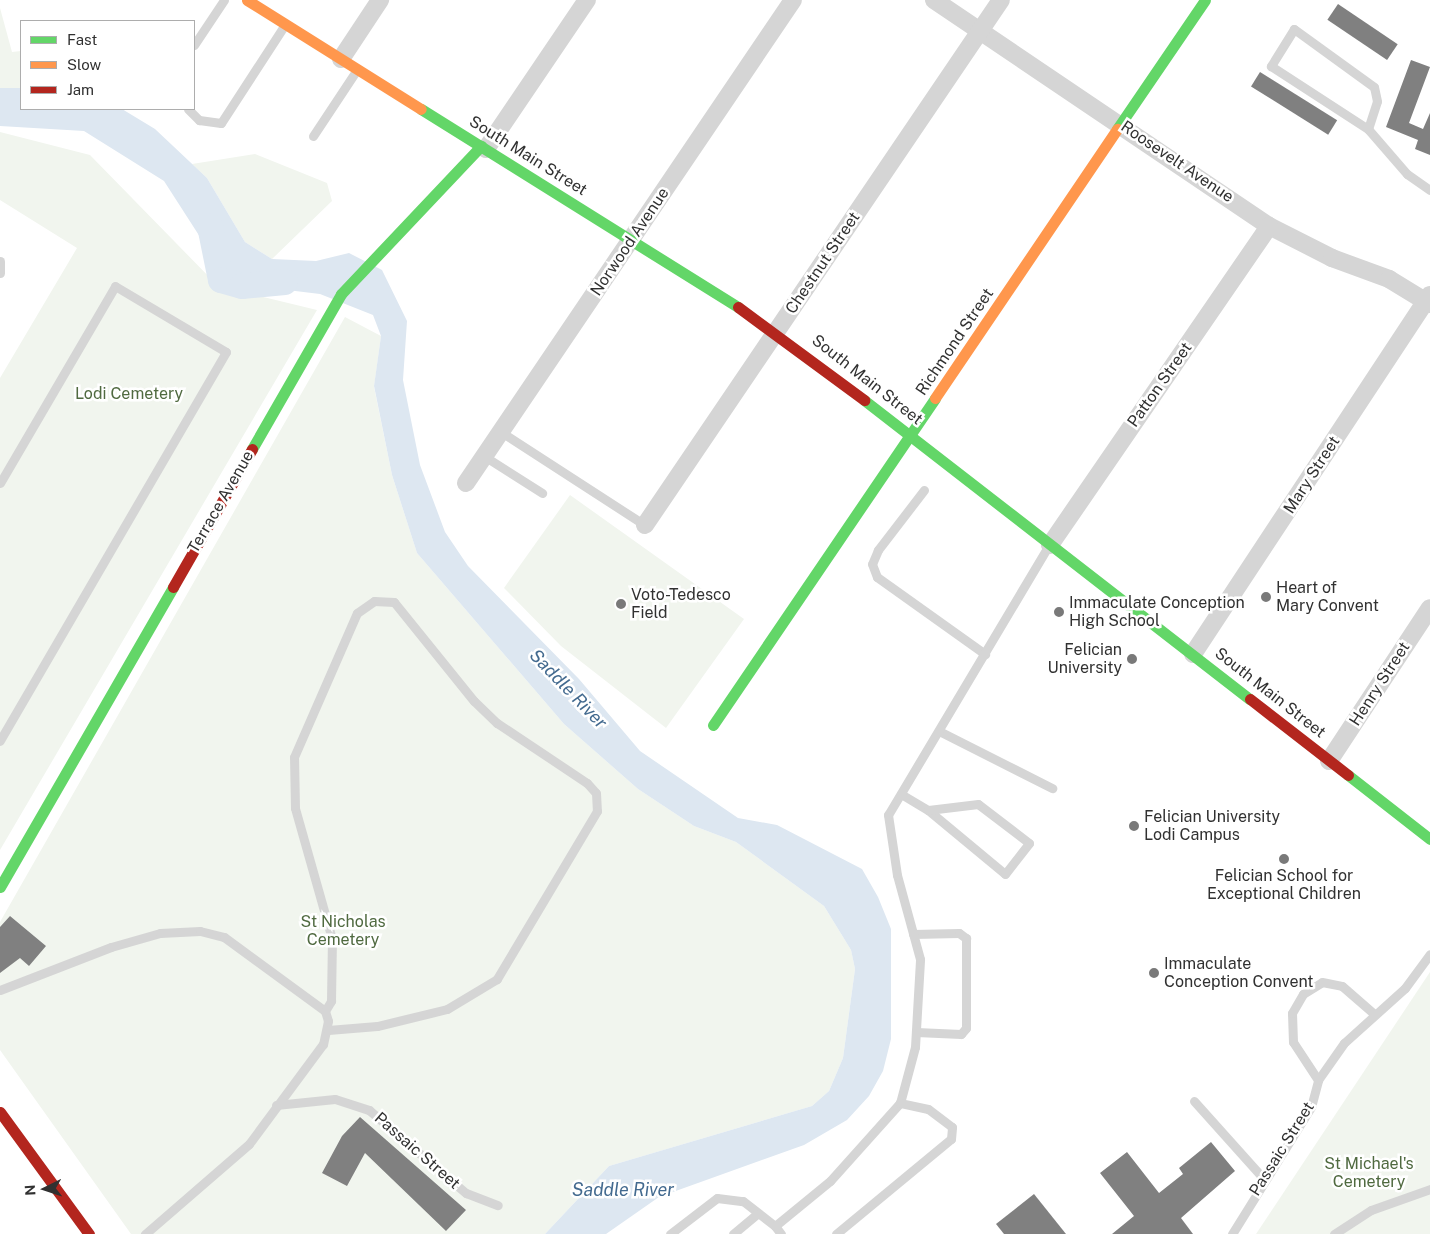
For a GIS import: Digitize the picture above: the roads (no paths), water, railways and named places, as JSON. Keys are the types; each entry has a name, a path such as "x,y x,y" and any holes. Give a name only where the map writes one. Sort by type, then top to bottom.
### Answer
{"street":[{"name":"South Main Street","path":"247,0 777,332 1430,839"},
{"path":"342,59 380,0"},
{"name":"Terrace Avenue","path":"0,887 329,312 369,262 483,148 588,0"},
{"name":"Norwood Avenue","path":"466,483 632,240 792,0"},
{"name":"Roosevelt Avenue","path":"934,0 1270,226 1429,300"},
{"name":"Chestnut Street","path":"645,525 1001,0"},
{"name":"Richmond Street","path":"713,725 912,435 1205,0"},
{"name":"Patton Street","path":"1050,544 1270,226"},
{"name":"Mary Street","path":"1193,654 1429,300"},
{"name":"Henry Street","path":"1329,761 1430,608"},
{"path":"0,1112 89,1234"}],"lane":[{"path":"195,44 224,0"},
{"path":"189,110 199,120 221,123 285,24"},
{"path":"1368,129 1377,101 1374,87 1294,29 1271,66 1368,129 1407,174 1430,190"},
{"path":"314,136 357,69"},
{"path":"0,261 0,273"},
{"path":"0,483 115,286 226,352 0,741"},
{"path":"501,432 645,525"},
{"path":"484,456 542,493"},
{"path":"924,490 878,550 872,564 877,577 985,654"},
{"path":"774,1226 830,1181 900,1103 916,1032 920,958 913,934 888,816 1050,544"},
{"path":"324,1011 331,1001 332,939 295,808 294,757 357,613 374,601 394,602 474,701 497,723 587,783 596,793 598,811 497,979 447,1010 377,1026 328,1030"},
{"path":"939,731 1052,788"},
{"path":"901,794 928,810 1005,874 1029,843 978,804 928,810"},
{"path":"0,990 111,947 160,933 200,931 224,937 324,1011 328,1030 323,1044 276,1105 223,1171 145,1234"},
{"path":"913,934 959,933 966,938 966,1028 961,1034 916,1032"},
{"name":"Passaic Street","path":"1232,1234 1263,1178 1311,1107 1318,1080 1373,1013 1405,988 1430,954"},
{"path":"1318,1080 1293,1042 1292,1013 1302,994 1322,982 1342,986 1373,1013"},
{"name":"Passaic Street","path":"276,1105 335,1099 369,1110 466,1193 498,1206"},
{"path":"1194,1101 1263,1178"},
{"path":"836,1234 951,1139 952,1127 928,1109 900,1103"},
{"path":"1334,1234 1371,1210 1430,1189"},
{"path":"670,1234 717,1198 743,1201 756,1215 774,1226 781,1234"},
{"path":"733,1234 756,1215"}],"water":[{"name":"Saddle River","path":"0,88 20,88 20,110 124,110 155,129 207,178 245,242 272,259 316,261 349,253 382,270 407,321 403,380 420,465 445,532 468,566 579,679 640,751 738,818 777,825 862,869 878,897 891,929 891,1039 883,1071 869,1096 847,1120 804,1145 659,1197 606,1234 545,1234 609,1166 812,1106 829,1091 843,1058 855,969 851,950 824,906 736,842 694,826 638,789 564,724 417,553 392,475 374,386 381,336 373,315 320,294 245,285 220,268 164,181 84,131 0,126"}],"waterway":[{"name":"Saddle River","path":"210,226 221,280 242,286 285,282"}],"place":[{"name":"Heart of Mary Convent","path":"1266,597"},
{"name":"Voto-Tedesco Field","path":"621,604"},
{"name":"Immaculate Conception High School","path":"1059,612"},
{"name":"Felician University","path":"1132,659"},
{"name":"Felician University Lodi Campus","path":"1134,826"},
{"name":"Felician School for Exceptional Children","path":"1284,859"},
{"name":"Immaculate Conception Convent","path":"1154,973"}],"park label":[{"name":"Lodi Cemetery","path":"129,394"},
{"name":"St Nicholas Cemetery","path":"343,931"},
{"name":"St Michael's Cemetery","path":"1369,1173"}]}
